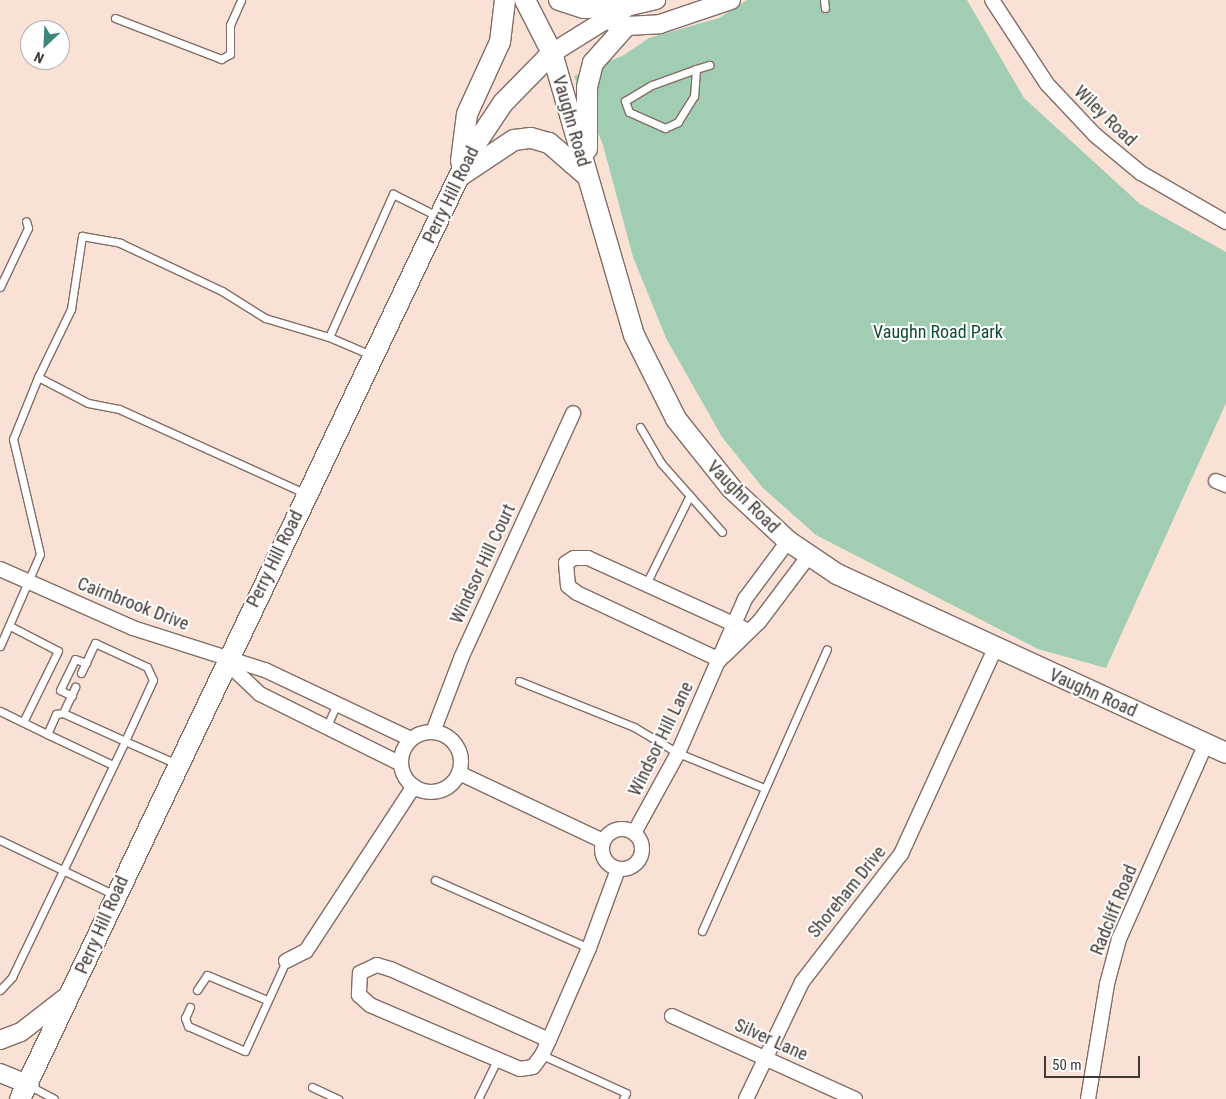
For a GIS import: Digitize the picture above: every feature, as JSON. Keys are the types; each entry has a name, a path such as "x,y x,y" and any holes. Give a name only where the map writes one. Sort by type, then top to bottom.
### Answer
{"main road":[{"path":"460,176 467,114 500,42 505,0"},
{"name":"Vaughn Road","path":"525,0 552,53 634,335 660,392 704,457 788,541 808,557 887,600 1226,753"},
{"path":"559,0 621,18 593,63 587,87 587,175"},
{"name":"Perry Hill Road","path":"27,1094 70,994 176,764 460,176 502,103 552,53"},
{"path":"460,176 514,140 531,138 549,143 587,175"}],"street":[{"path":"552,53 656,0"},
{"name":"Wiley Road","path":"992,0 1047,84 1095,136 1141,173 1226,222"},
{"path":"621,18 660,24 720,2"},
{"name":"Windsor Hill Court","path":"433,732 462,656 573,413"},
{"name":"Windsor Hill Lane","path":"634,833 678,753 745,599 788,541"},
{"name":"Windsor Hill Lane","path":"720,660 749,631 808,557"},
{"path":"720,660 577,593 564,573 566,563 574,558 588,558 749,631"},
{"name":"Cairnbrook Drive","path":"0,569 133,628 226,662"},
{"name":"Shoreham Drive","path":"746,1099 802,982 901,854 995,649"},
{"path":"226,662 265,670 412,739 433,732 454,744 460,758 458,773 441,790 414,786"},
{"path":"226,662 260,694 401,764 414,786"},
{"path":"401,764 412,739"},
{"name":"Radcliff Road","path":"1088,1099 1107,984 1119,939 1206,744"},
{"path":"458,773 603,841"},
{"path":"286,960 306,951 414,786"},
{"path":"614,830 634,833 641,842 641,856 632,867 618,869 606,861 603,841 614,830"},
{"path":"549,1040 390,968 377,965 360,973 359,995 370,1005 520,1069 533,1068 542,1055 549,1040 590,948 618,869"},
{"path":"0,1040 21,1032 70,994"},
{"name":"Silver Lane","path":"672,1016 855,1099"},
{"path":"0,1072 27,1094"}],"lane":[{"path":"115,18 210,59 230,54 230,25 241,0"},
{"path":"824,0 825,8"},
{"path":"696,69 694,96 678,122 664,128 629,112 625,101 652,85 696,69 709,65"},
{"path":"329,336 392,194 440,218"},
{"path":"0,287 28,228 26,221"},
{"path":"0,646 30,583 40,554 13,439 38,377 71,309 82,236 120,243 222,292 265,318 329,336 373,356"},
{"path":"38,377 88,403 119,409 306,494"},
{"path":"640,427 689,497 722,532"},
{"path":"646,584 689,497"},
{"path":"10,626 58,650 23,722"},
{"path":"0,990 12,977 153,680 147,667 95,642 81,673"},
{"path":"702,931 827,650"},
{"path":"72,696 60,690 75,659 86,663"},
{"path":"519,681 634,727 678,753 764,788"},
{"path":"63,713 75,687"},
{"path":"327,726 337,704"},
{"path":"0,711 113,765"},
{"path":"47,734 56,714 63,713 176,764"},
{"path":"0,840 116,895"},
{"path":"434,880 590,948"},
{"path":"190,1007 185,1018 188,1026 245,1051 286,960"},
{"path":"197,990 207,976 267,1000"},
{"path":"542,1055 626,1093 623,1099"},
{"path":"478,1099 497,1060"},
{"path":"312,1087 338,1099"},
{"path":"27,1094 54,1099"}],"green space":[{"name":"Vaughn Road Park","path":"747,0 967,0 1024,98 1140,204 1226,252 1226,403 1106,668 1038,649 816,535 763,488 722,437 666,338 633,257 603,145 574,76 624,55 649,38 719,18"}]}
